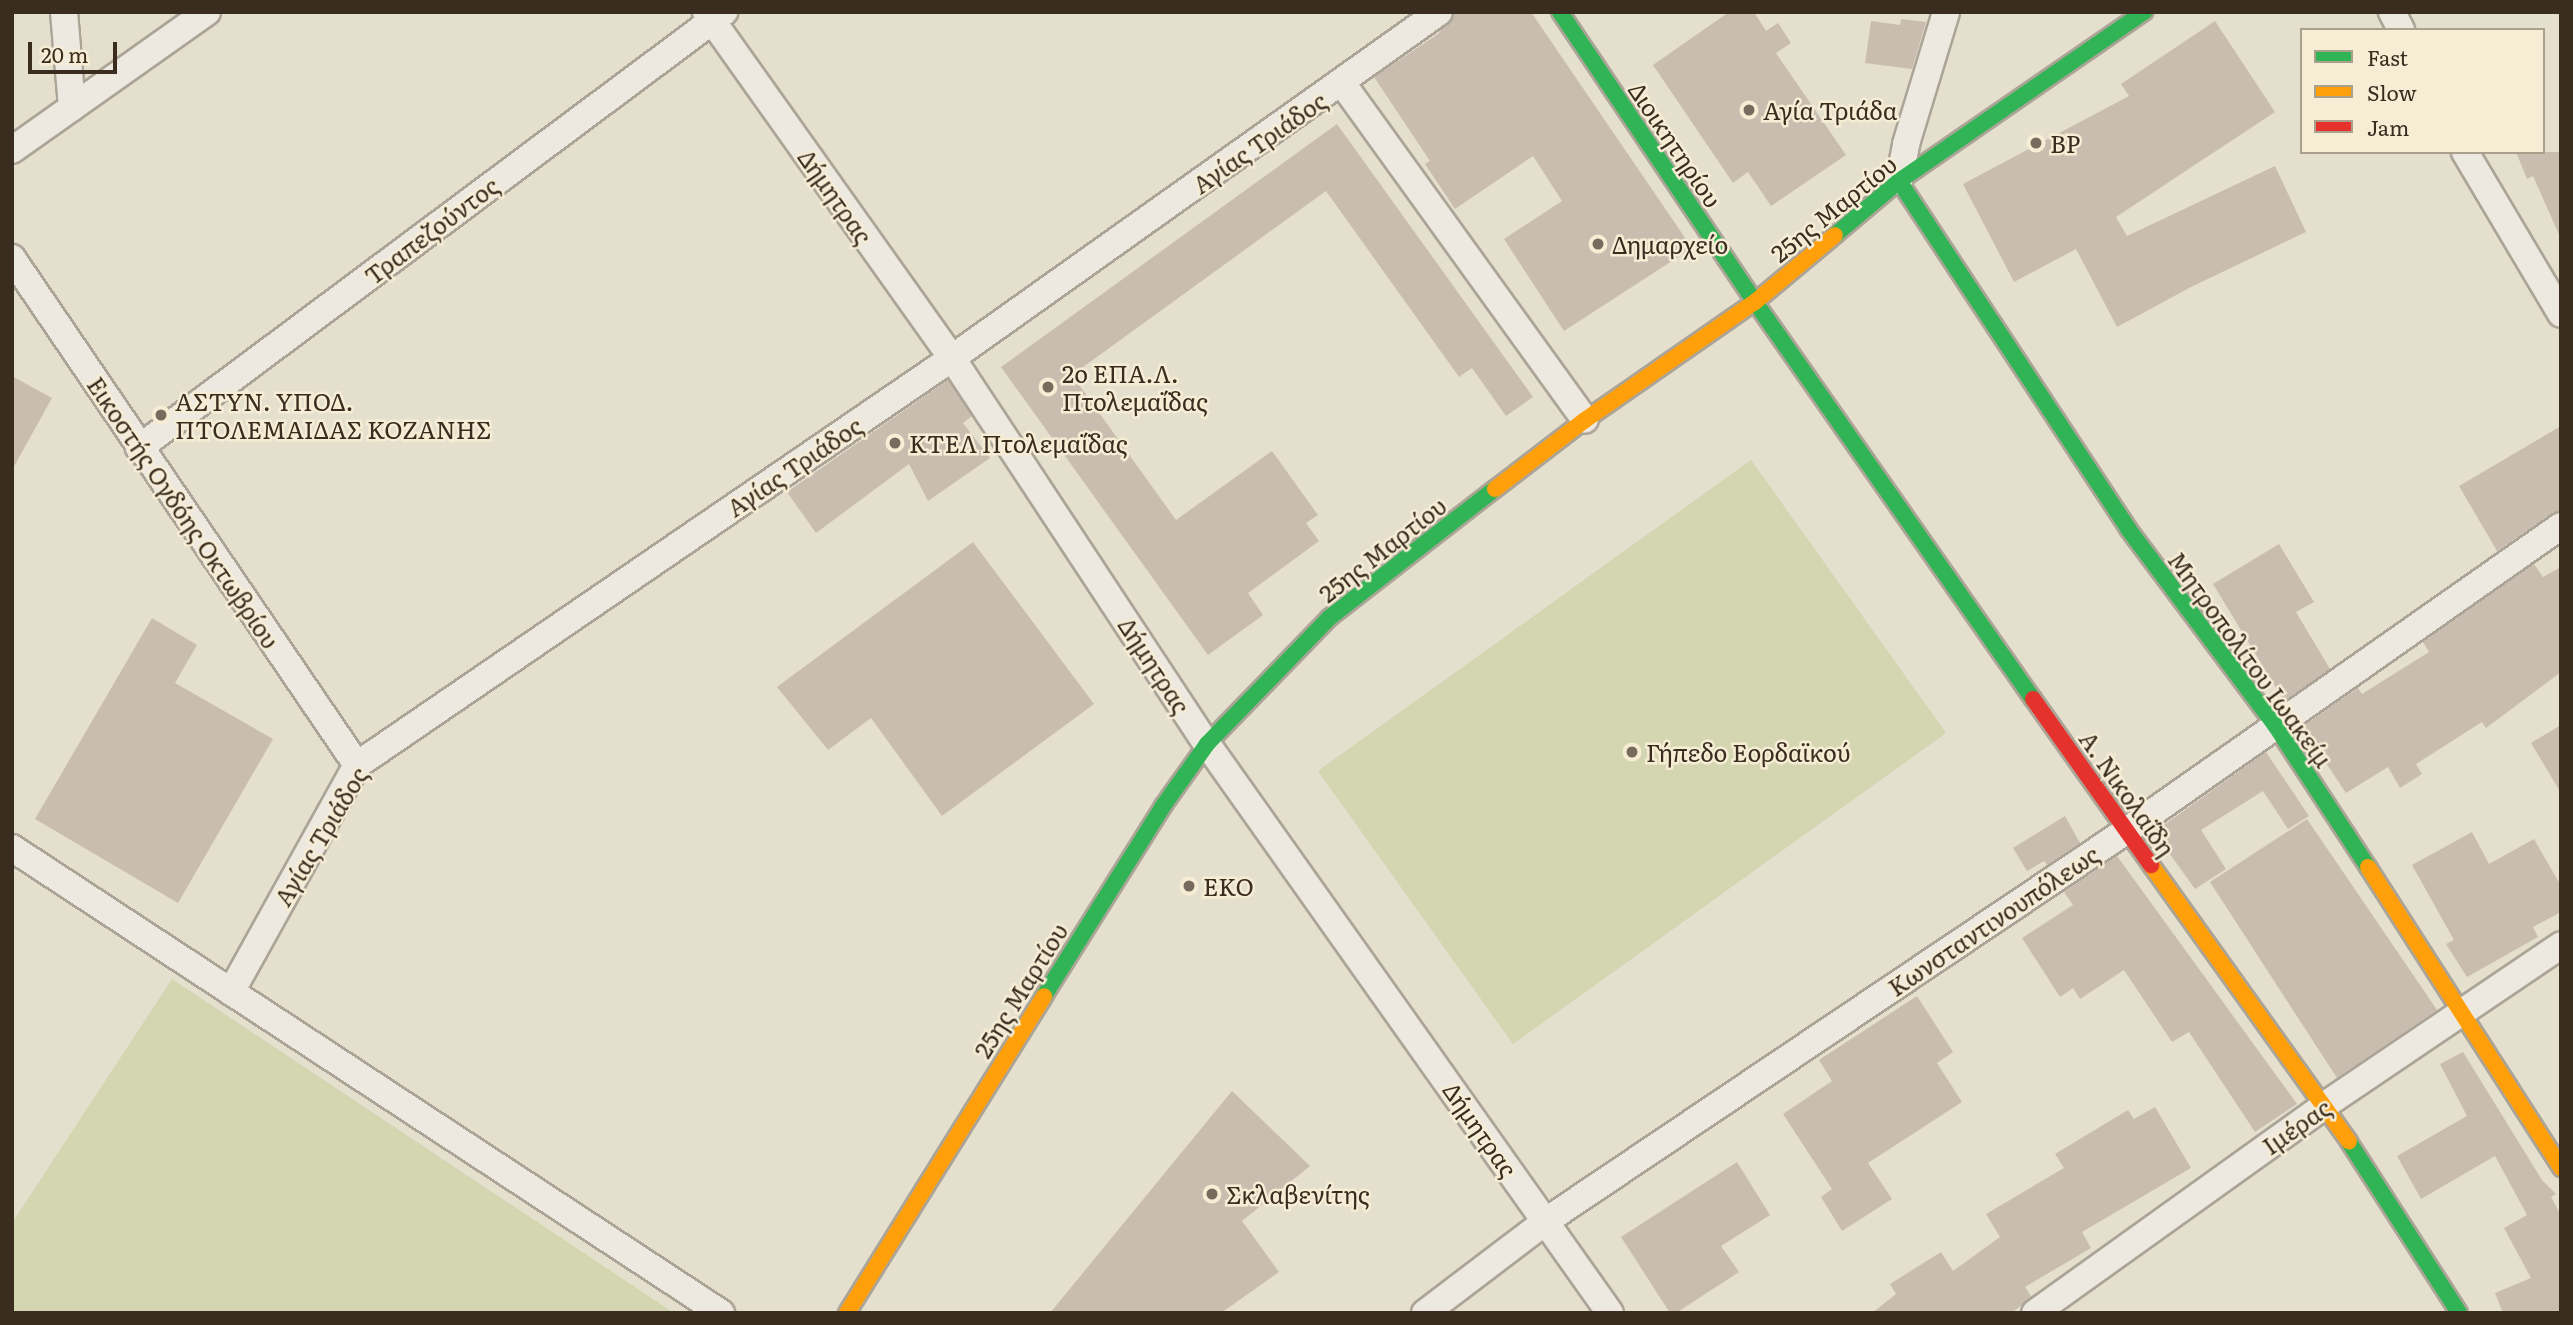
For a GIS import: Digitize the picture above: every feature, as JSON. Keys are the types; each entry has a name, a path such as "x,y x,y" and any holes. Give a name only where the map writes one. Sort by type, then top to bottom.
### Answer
{"street":[{"path":"64,12 72,108"},
{"path":"12,150 207,12"},
{"name":"Αγίας Τριάδος","path":"231,992 357,765 952,358 1439,12"},
{"name":"Διοικητηρίου","path":"1560,12 1755,302"},
{"path":"1899,181 1906,144 1946,12"},
{"name":"25ης Μαρτίου","path":"847,1313 1163,806 1207,744 1329,618 1586,420 1755,302 1899,181 2144,12"},
{"path":"2392,12 2400,28"},
{"name":"Δήμητρας","path":"714,15 952,358 1207,744 1610,1313"},
{"name":"Τραπεζούντος","path":"139,448 714,15"},
{"path":"1342,83 1586,420"},
{"path":"2466,154 2561,314"},
{"name":"Μητροπολίτου Ιωακείμ","path":"1899,181 2129,530 2274,725 2464,1012 2561,1168"},
{"name":"Εικοστής Ογδόης Οκτωβρίου","path":"12,258 357,765"},
{"name":"Α. Νικολαΐδη","path":"1755,302 2126,831 2325,1105 2459,1313"},
{"name":"Κωνσταντινουπόλεως","path":"1425,1313 1546,1221 2126,831 2561,526"},
{"path":"12,848 721,1313"},
{"name":"Ιμέρας","path":"2035,1313 2325,1105 2561,945"}],"green space":[{"name":"Γήπεδο Εορδαϊκού","path":"1751,460 1946,733 1513,1044 1318,771"},
{"path":"172,979 674,1313 12,1313 12,1223"}],"building":[{"path":"1455,12 1531,12 1692,248 1564,331 1504,239 1562,201 1533,156 1455,209 1425,164 1430,161 1374,77 1438,34"},
{"name":"Αγία Τριάδα","path":"1729,12 1754,12 1766,31 1778,23 1791,43 1776,53 1846,155 1771,206 1748,172 1733,183 1653,65"},
{"path":"1901,19 1926,22 1912,69 1865,63 1871,21 1900,25"},
{"path":"2215,21 2275,112 2116,217 2127,236 2275,166 2306,232 2191,287 2117,327 2076,249 2014,282 1963,184 2129,96 2121,84"},
{"name":"2ο ΕΠΑ.Λ. Πτολεμαΐδας","path":"1337,124 1533,397 1506,416 1472,368 1459,377 1326,191 1072,375 1176,520 1272,451 1318,515 1306,523 1319,541 1248,593 1263,615 1208,655 1001,367"},
{"path":"2561,152 2561,239 2533,176 2527,179 2517,154"},
{"path":"12,376 52,398 12,470"},
{"name":"ΚΤΕΛ Πτολεμαΐδας","path":"948,380 972,416 963,423 990,458 928,501 909,464 816,533 787,492"},
{"path":"2561,426 2561,510 2552,513 2497,551 2459,486"},
{"path":"973,542 1094,704 942,816 871,718 828,750 777,687"},
{"path":"2279,544 2314,602 2296,612 2330,669 2284,701 2213,584"},
{"path":"2534,564 2543,577 2561,567 2561,672 2486,728 2482,722 2416,764 2422,774 2400,788 2388,767 2346,793 2302,727 2358,688 2362,694 2429,652 2423,642"},
{"path":"152,618 197,645 175,683 273,739 178,903 35,819"},
{"path":"2561,725 2561,793 2531,743"},
{"path":"2266,752 2309,816 2288,829 2263,791 2201,830 2226,869 2195,889 2154,832"},
{"path":"2065,816 2080,843 2047,865 2044,861 2027,871 2013,848"},
{"path":"2307,819 2437,1010 2337,1078 2210,882"},
{"path":"2472,832 2489,864 2534,839 2561,886 2561,912 2533,927 2538,937 2467,977 2446,944 2454,940 2412,865"},
{"path":"2117,856 2297,1104 2255,1132 2189,1032 2172,1042 2124,970 2080,999 2073,988 2060,997 2022,938 2073,905 2064,892"},
{"path":"1917,996 1953,1052 1937,1063 1962,1102 1868,1163 1892,1199 1842,1231 1821,1197 1832,1189 1783,1114 1832,1081 1819,1060"},
{"path":"2463,1052 2542,1180 2556,1194 2551,1197 2561,1215 2561,1313 2503,1313 2495,1293 2531,1278 2504,1228 2527,1215 2495,1156 2421,1199 2397,1156 2467,1116 2440,1064"},
{"name":"Σκλαβενίτης","path":"1232,1091 1310,1166 1242,1221 1279,1272 1221,1313 1050,1313"},
{"path":"2155,1107 2191,1168 2082,1232 2091,1248 2025,1287 2031,1296 2022,1305 2011,1313 1872,1313 1896,1294 1890,1284 1941,1252 1953,1271 2000,1237 1986,1214 2064,1168 2055,1154 2128,1110 2134,1119"},
{"path":"1737,1162 1770,1215 1721,1246 1739,1272 1676,1313 1670,1313 1621,1237"}],"traffic: fast":[{"path":"1560,12 1755,302 2033,699"},
{"path":"1835,235 1899,181 2144,12"},
{"path":"1899,181 2129,530 2275,725 2368,867"},
{"path":"1044,996 1163,806 1207,744 1329,618 1495,489"},
{"path":"2349,1142 2459,1313"}],"traffic: slow":[{"path":"1495,489 1585,420 1755,302 1835,235"},
{"path":"2151,865 2349,1142"},
{"path":"2368,867 2561,1168"},
{"path":"847,1313 1044,996"}],"traffic: jam":[{"path":"2033,699 2151,865"}],"place":[{"name":"Αγία Τριάδα","path":"1749,110"},
{"name":"BP","path":"2036,143"},
{"name":"Δημαρχείο","path":"1598,244"},
{"name":"2ο ΕΠΑ.Λ. Πτολεμαΐδας","path":"1048,387"},
{"name":"ΑΣΤΥΝ. ΥΠΟΔ. ΠΤΟΛΕΜΑΙΔΑΣ ΚΟΖΑΝΗΣ","path":"161,415"},
{"name":"ΚΤΕΛ Πτολεμαΐδας","path":"895,443"},
{"name":"Γήπεδο Εορδαϊκού","path":"1632,752"},
{"name":"EKO","path":"1189,886"},
{"name":"Σκλαβενίτης","path":"1212,1194"}]}
